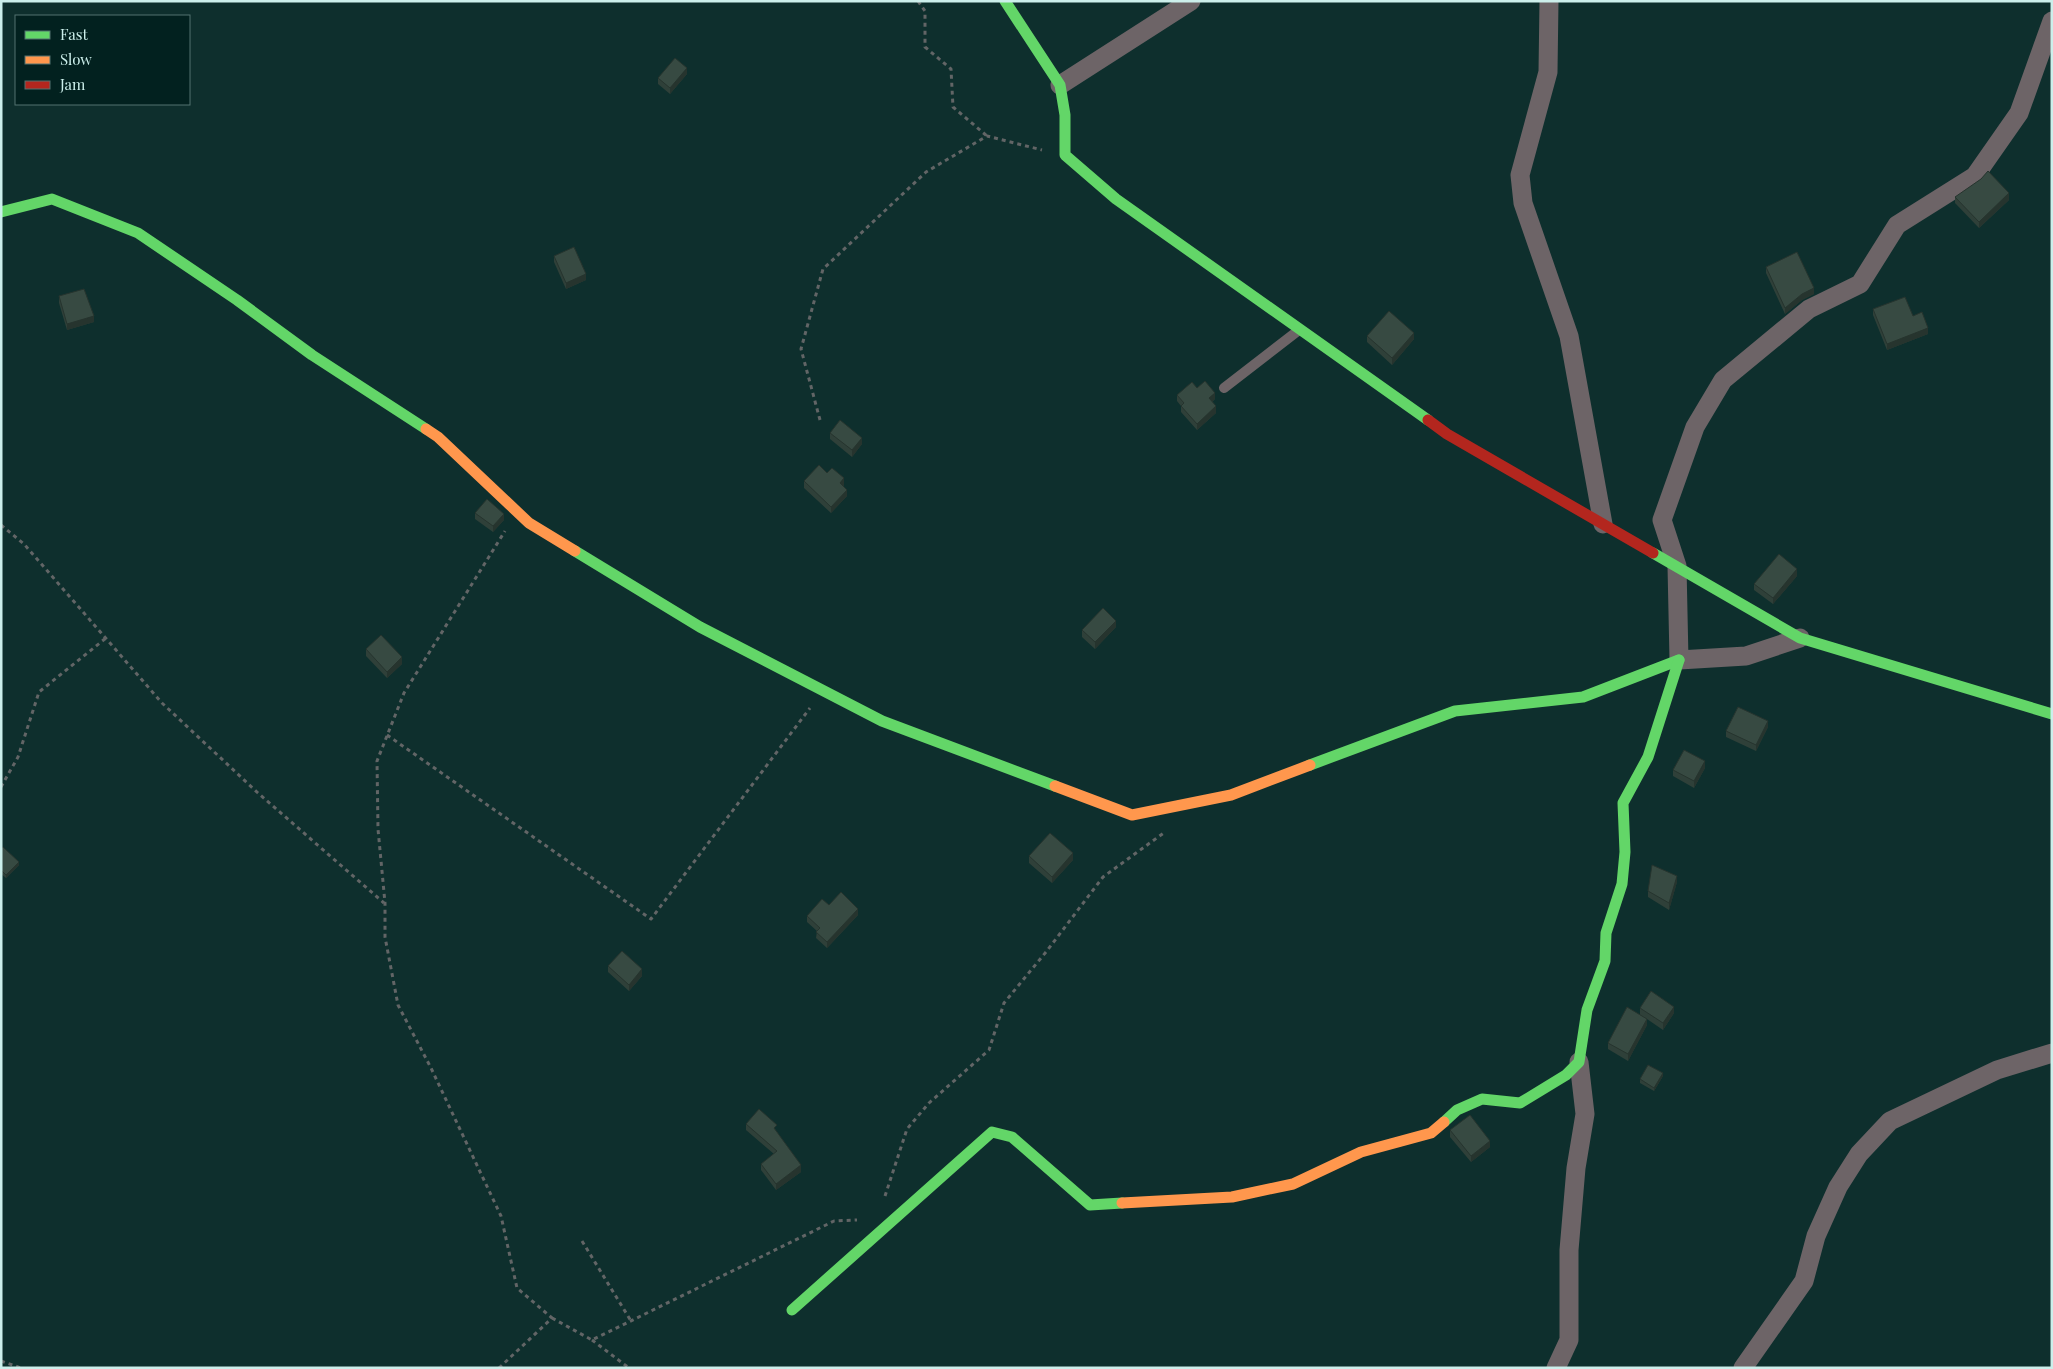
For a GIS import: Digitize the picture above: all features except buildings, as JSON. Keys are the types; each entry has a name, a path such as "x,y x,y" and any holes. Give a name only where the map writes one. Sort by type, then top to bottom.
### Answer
{"street":[{"path":"1005,1 1060,85 1065,115 1064,155 1116,199 1448,434 1800,638 2052,714"},
{"path":"1060,85 1191,1"},
{"path":"1549,1 1548,72 1520,175 1523,204 1569,336 1603,524"},
{"path":"1556,1368 1569,1340 1569,1250 1576,1168 1585,1114 1579,1062 1587,1010 1605,961 1606,933 1622,884 1625,852 1623,803 1648,757 1679,660 1676,566 1662,520 1695,427 1723,380 1809,308 1860,284 1897,225 1974,176 2019,113 2052,21"},
{"path":"1,212 52,199 138,233 237,300 312,355 438,437 529,522 700,627 882,720 1132,815 1231,795 1455,711 1583,696 1679,660 1746,656 1800,638"},
{"path":"1744,1368 1804,1281 1816,1236 1838,1187 1859,1154 1890,1121 1997,1070 2052,1053"},
{"path":"792,1310 992,1132 1012,1137 1090,1205 1232,1198 1293,1184 1361,1152 1431,1133 1458,1110 1482,1099 1520,1103 1566,1075 1579,1062"}],"lane":[{"path":"1224,388 1300,330"}],"path":[{"path":"918,1 925,10 925,46 951,69 952,106 987,136 1064,155"},
{"path":"820,420 801,349 823,269 926,172 987,136"},
{"path":"517,512 404,693 377,761 378,829 385,903 385,937 398,1005 431,1068 501,1216 517,1288 552,1318 592,1340 629,1368"},
{"path":"1,524 24,544 162,703 270,805 385,903"},
{"path":"1,787 18,757 39,692 106,638"},
{"path":"387,735 651,919 823,690"},
{"path":"883,1200 906,1129 929,1103 989,1050 1004,1003 1046,952 1103,877 1173,826"},
{"path":"592,1340 834,1222 860,1220"},
{"path":"582,1240 631,1321"},
{"path":"499,1368 552,1318"},
{"path":"1,1361 21,1368"}],"traffic: fast":[{"path":"1005,1 1060,85 1065,115 1065,155 1116,199 1428,420"},
{"path":"1,212 52,199 138,233 237,300 312,355 426,429"},
{"path":"575,551 700,627 882,721 1055,786"},
{"path":"1653,553 1800,638 2052,714"},
{"path":"1310,765 1455,711 1583,697 1679,660"},
{"path":"1444,1122 1457,1110 1482,1099 1520,1103 1566,1075 1579,1062 1587,1010 1605,961 1606,933 1622,884 1625,852 1623,803 1648,757 1679,660"},
{"path":"792,1310 992,1132 1012,1137 1090,1205 1122,1203"}],"traffic: slow":[{"path":"426,429 438,437 529,523 575,551"},
{"path":"1055,786 1132,815 1231,795 1310,765"},
{"path":"1122,1203 1232,1197 1293,1184 1361,1152 1431,1133 1444,1122"}],"traffic: jam":[{"path":"1428,420 1447,434 1653,553"}]}
